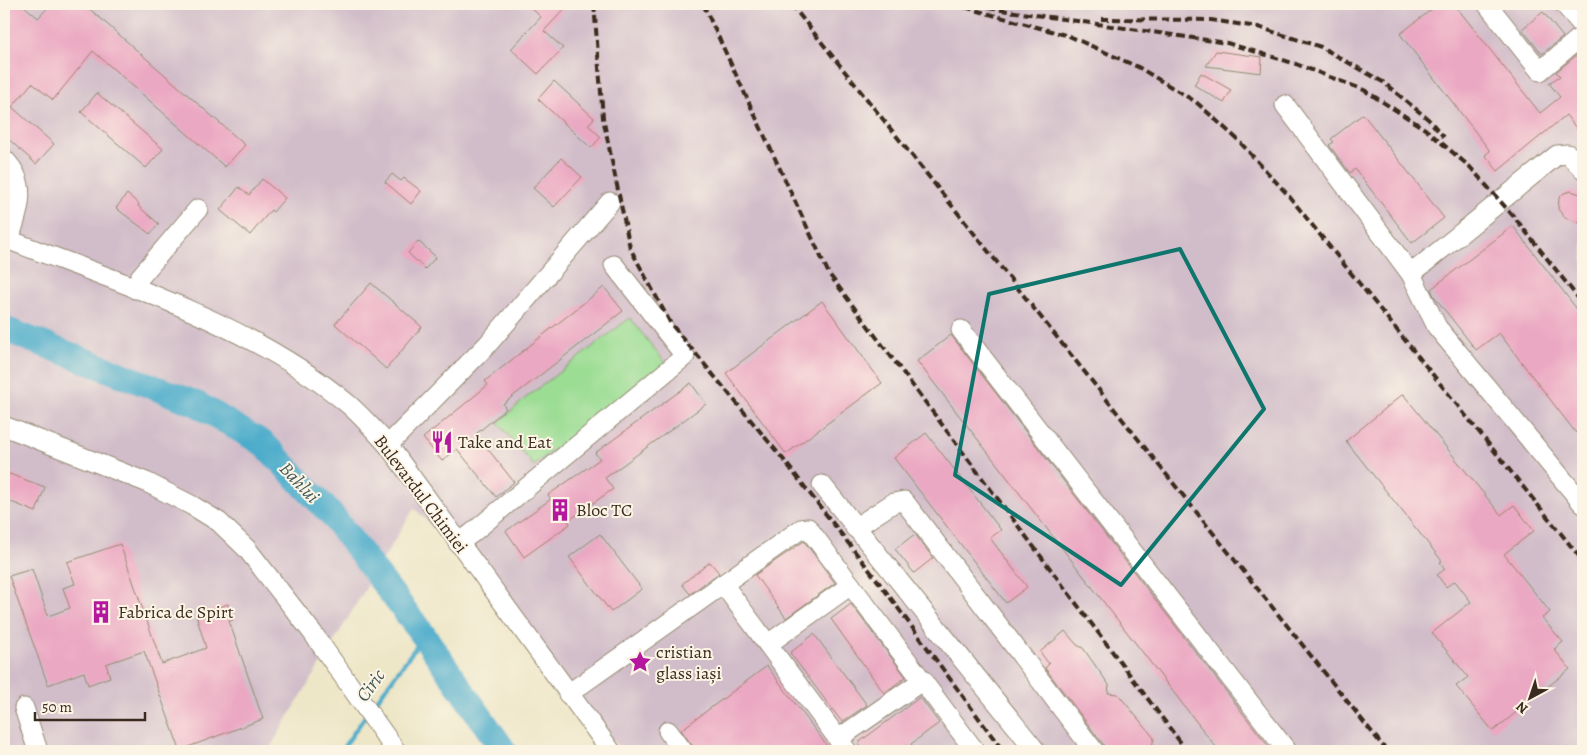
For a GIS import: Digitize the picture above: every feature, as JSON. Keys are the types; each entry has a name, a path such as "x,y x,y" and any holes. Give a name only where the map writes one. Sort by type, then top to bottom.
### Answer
{"street":[{"path":"1487,4 1540,71 1583,35"},
{"path":"1564,4 1583,26"},
{"path":"1285,105 1411,274 1437,327 1583,504"},
{"path":"1411,274 1557,155 1568,154 1583,168"},
{"path":"4,160 16,177 21,190 19,210 6,239"},
{"path":"388,445 487,345 610,202"},
{"path":"135,289 140,277 198,209"},
{"name":"Bulevardul Chimiei","path":"6,239 196,313 252,341 302,370 349,405 388,445 611,751"},
{"path":"458,543 685,356 614,265"},
{"path":"961,330 1286,751"},
{"path":"4,426 146,482 193,506 219,522 247,548 312,632 391,746"},
{"path":"822,485 1036,751"},
{"path":"855,528 893,503 904,501 1094,751"},
{"path":"568,694 805,527 811,529 975,751"},
{"path":"723,584 842,745 923,680"},
{"path":"768,644 851,585"},
{"path":"24,708 38,751"},
{"path":"668,731 683,751"}],"highlighted area":[{"path":"1180,249 1264,409 1121,585 955,475 989,294"}],"shaded area":[{"path":"4,4 1583,4 1583,751 621,751 504,598 414,508 268,751 4,751"}],"green space":[{"path":"630,318 667,365 564,444 562,442 534,466 498,423 527,397"}],"building":[{"path":"4,4 22,4 38,18 51,4 84,4 245,145 225,167 93,51 53,100 32,83 12,107 54,144 36,164 4,135"},
{"path":"527,4 569,4 544,31 563,48 538,74 511,49 541,17"},
{"path":"1428,4 1454,4 1540,113 1560,97 1549,83 1560,76 1556,72 1578,54 1583,61 1583,137 1566,115 1498,171 1485,155 1490,151 1400,34 1432,9"},
{"path":"1543,12 1563,37 1542,54 1522,29"},
{"path":"1216,51 1262,57 1261,73 1206,66"},
{"path":"1201,73 1231,90 1224,103 1194,85"},
{"path":"554,81 594,118 588,125 601,137 591,148 538,99"},
{"path":"97,93 163,149 146,168 81,112"},
{"path":"1363,114 1444,218 1412,243 1355,169 1350,173 1329,145 1334,142 1331,139"},
{"path":"561,158 582,177 554,207 533,188"},
{"path":"392,174 401,181 404,178 421,191 411,204 385,182"},
{"path":"262,179 285,198 273,212 271,210 250,235 220,210 239,187 249,195"},
{"path":"1571,191 1583,195 1583,224 1565,218 1558,209 1559,198 1564,193"},
{"path":"127,194 159,224 150,234 116,208"},
{"path":"1513,226 1583,317 1583,428 1576,433 1499,333 1476,350 1434,296 1431,289"},
{"path":"418,241 436,257 425,269 408,253"},
{"path":"371,283 422,327 386,369 335,324"},
{"path":"604,287 623,311 503,404 506,409 476,434 514,482 496,497 457,449 442,461 423,438 488,385 485,381"},
{"path":"822,301 882,383 786,454 726,373"},
{"path":"951,335 1272,751 1219,751 917,361"},
{"path":"691,383 706,404 605,478 613,489 568,521 570,524 524,557 506,531 551,499 548,495 600,459 595,453"},
{"path":"1403,394 1501,515 1514,505 1534,531 1504,554 1550,612 1542,618 1563,642 1554,649 1570,669 1493,731 1456,686 1468,677 1432,633 1471,602 1455,581 1446,587 1437,575 1445,569 1440,562 1442,561 1346,441"},
{"path":"926,433 1001,530 990,538 1027,587 1006,603 894,458"},
{"path":"4,472 45,487 36,512 4,499"},
{"path":"600,534 642,589 611,612 569,557"},
{"path":"915,534 933,558 914,573 895,549"},
{"path":"804,541 835,583 786,618 755,575"},
{"path":"120,544 162,664 206,648 196,615 228,604 233,620 229,621 263,719 180,750 144,651 106,664 110,677 88,685 84,672 48,685 9,576 32,569 48,616 70,608 63,588 75,584 67,562"},
{"path":"710,562 719,573 690,594 682,584"},
{"path":"851,604 906,677 884,693 831,619"},
{"path":"1065,631 1077,645 1083,648 1109,685 1108,693 1118,694 1154,738 1151,751 1105,751 1103,744 1045,668 1049,664 1040,652"},
{"path":"814,634 867,705 842,722 790,653"},
{"path":"767,666 831,751 696,751 681,730"},
{"path":"920,697 939,723 911,744 916,751 864,751 858,743"}],"waterway":[{"name":"Bahlui","path":"4,329 197,404 264,444 331,514 424,636 504,751"},
{"name":"Ciric","path":"372,707 424,636"},
{"name":"Ciric","path":"341,751 366,715"}],"railway":[{"path":"594,4 603,118 630,248 671,324 783,459 884,589 1003,751"},
{"path":"703,4 829,274 1187,751"},
{"path":"791,4 1387,751"},
{"path":"953,4 1069,36 1138,67 1196,102 1237,139 1288,195 1583,561"},
{"path":"988,8 1227,43 1296,64 1364,90 1425,129 1470,167 1515,218 1583,304"},
{"path":"1101,19 1211,20 1258,27 1321,47 1383,82 1428,119 1444,137"}],"place":[{"name":"Take and Eat","path":"442,442"},
{"name":"Bloc TC","path":"560,510"},
{"name":"Fabrica de Spirt","path":"101,612"},
{"name":"cristian glass iași","path":"640,662"}]}
